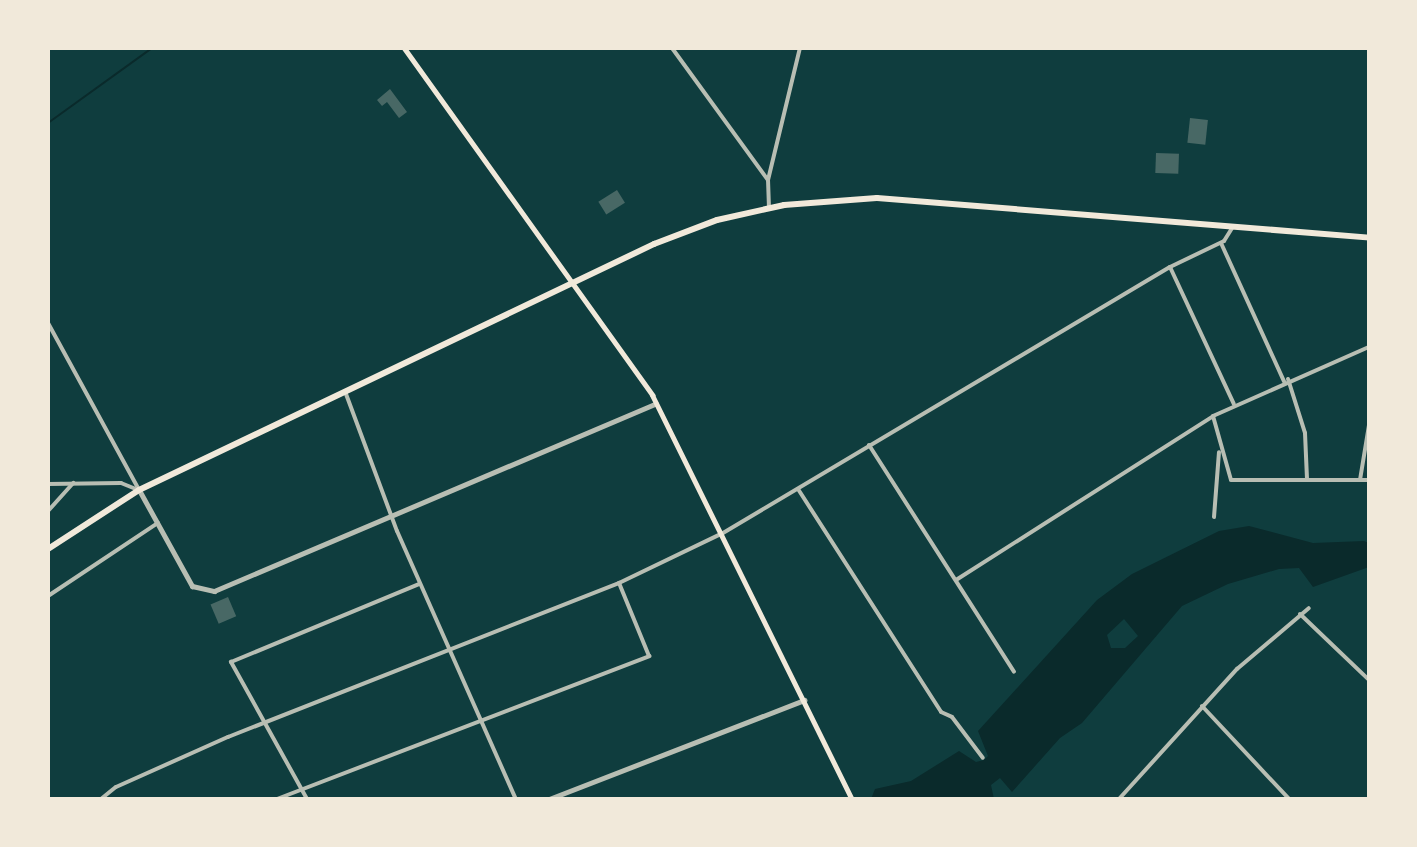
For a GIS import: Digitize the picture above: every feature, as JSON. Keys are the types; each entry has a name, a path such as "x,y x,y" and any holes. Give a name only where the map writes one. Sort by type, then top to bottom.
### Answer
{"highway":[{"path":"48,549 139,490 346,394 575,281 717,220 769,208 901,198 1369,238"}],"main road":[{"path":"404,48 575,281 656,403 852,799"}],"street":[{"path":"672,48 768,180"},
{"path":"769,208 768,180 800,48"},
{"path":"101,799 116,787 619,583 723,533 1170,267 1221,243 1232,226"},
{"path":"1221,243 1286,380 1305,433 1307,479"},
{"path":"1170,267 1234,404"},
{"path":"48,323 192,586 214,591 656,403"},
{"path":"956,580 1234,404 1369,347"},
{"path":"346,394 419,584 483,720 516,799"},
{"path":"1213,416 1231,480 1369,480"},
{"path":"1360,480 1369,425"},
{"path":"1214,517 1220,485 1219,444"},
{"path":"869,445 1014,672"},
{"path":"48,511 73,483"},
{"path":"48,484 121,483 139,490"},
{"path":"798,489 941,712 952,717 983,758"},
{"path":"48,596 158,523"},
{"path":"277,799 649,656 619,583"},
{"path":"307,799 231,662 419,584"},
{"path":"1119,799 1202,706 1309,608"},
{"path":"1300,613 1369,680"},
{"path":"549,799 804,700"},
{"path":"1202,706 1289,799"}],"water":[{"path":"1249,526 1313,543 1364,541 1369,543 1369,567 1313,587 1299,568 1279,569 1228,584 1182,606 1082,723 1060,738 1012,792 1000,778 991,785 994,799 871,799 875,789 911,781 959,751 976,762 984,760 988,756 978,731 1097,600 1132,574 1219,531","holes":["1124,619 1138,636 1125,648 1111,648 1107,635"]}],"building":[{"path":"390,89 407,112 399,118 387,102 382,106 377,100"},
{"path":"1190,118 1208,120 1205,145 1187,143"},
{"path":"1156,153 1179,154 1178,174 1155,173"},
{"path":"617,190 625,203 606,214 598,202"},
{"path":"228,597 236,616 219,624 211,604"}],"waterway":[{"path":"48,123 152,48"}]}
